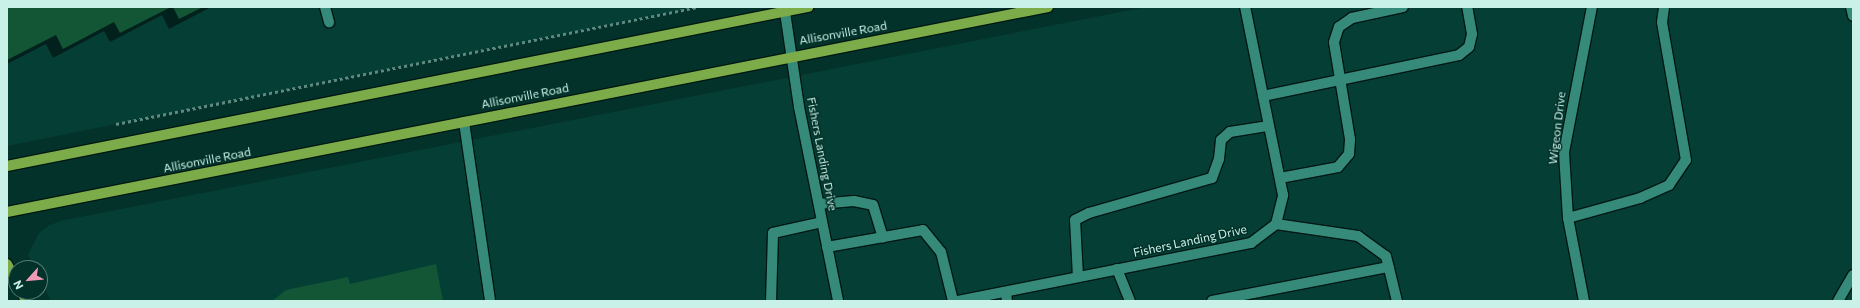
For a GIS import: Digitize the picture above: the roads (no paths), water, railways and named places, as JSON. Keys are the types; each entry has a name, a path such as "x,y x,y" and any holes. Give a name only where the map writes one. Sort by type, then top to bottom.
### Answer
{"main road":[{"path":"7,166 808,7"},
{"name":"Allisonville Road","path":"7,212 791,56 1048,7"}],"street":[{"path":"325,7 329,22"},
{"path":"1245,7 1283,195 1276,224 1358,236 1386,256 1397,301"},
{"path":"1280,178 1338,167 1349,154 1350,139 1334,42 1339,27 1352,18 1403,7"},
{"path":"1263,96 1459,55 1469,47 1472,34 1466,7"},
{"name":"Wigeon Drive","path":"1584,301 1568,218 1564,152 1592,7"},
{"path":"1568,218 1640,198 1669,185 1686,160 1662,22 1664,7"},
{"path":"1851,7 1853,16"},
{"name":"Fishers Landing Drive","path":"785,12 791,56 838,301"},
{"path":"464,122 490,301"},
{"path":"1078,277 1075,220 1089,213 1212,178 1219,159 1221,140 1230,132 1269,126"},
{"path":"819,204 854,201 873,205 883,238"},
{"path":"771,301 772,233 822,222"},
{"name":"Fishers Landing Drive","path":"958,301 984,294 1007,296 1078,277 1251,243 1276,224"},
{"path":"827,248 922,230 940,252 953,301"},
{"path":"1212,301 1389,267"},
{"path":"1116,270 1130,301"},
{"path":"1838,301 1853,275"}]}
